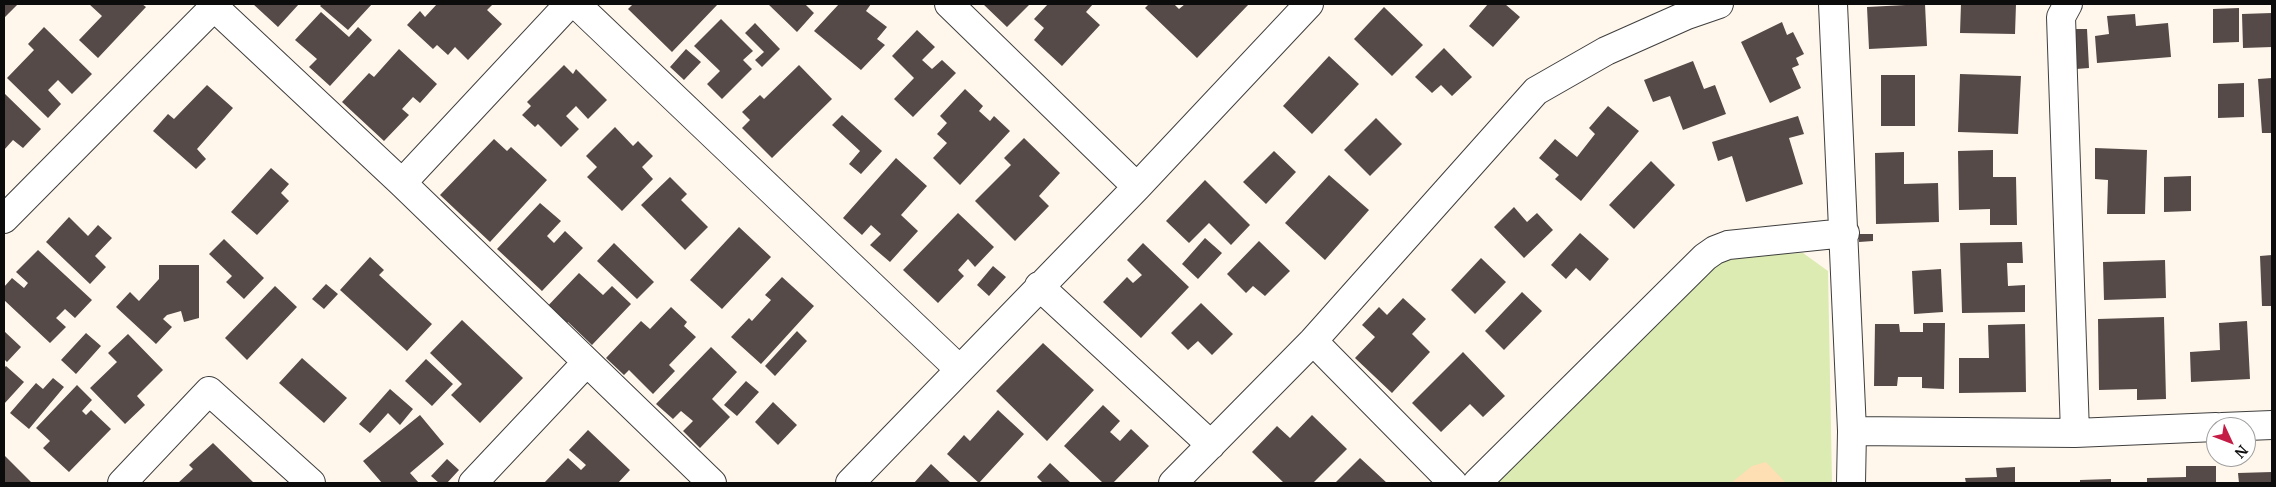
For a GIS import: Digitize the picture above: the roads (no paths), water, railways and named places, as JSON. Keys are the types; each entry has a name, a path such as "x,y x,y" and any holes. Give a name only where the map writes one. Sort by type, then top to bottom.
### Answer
{"street":[{"path":"402,183 569,4"},
{"path":"576,4 959,369"},
{"path":"949,4 1136,186"},
{"path":"850,483 1309,4"},
{"path":"1173,483 1313,341 1536,91 1606,51 1687,15 1718,4"},
{"path":"1833,4 1845,233 1852,431 1851,483"},
{"path":"2068,4 2061,17 2075,433"},
{"path":"4,219 213,5 402,183 712,483"},
{"path":"1477,483 1705,257 1715,250 1728,245 1845,233"},
{"path":"1039,286 1211,445"},
{"path":"1313,341 1453,483"},
{"path":"473,483 586,363"},
{"path":"122,483 209,391 311,483"},
{"path":"2256,426 2272,425"},
{"path":"1852,431 2075,433 2206,427"}]}
